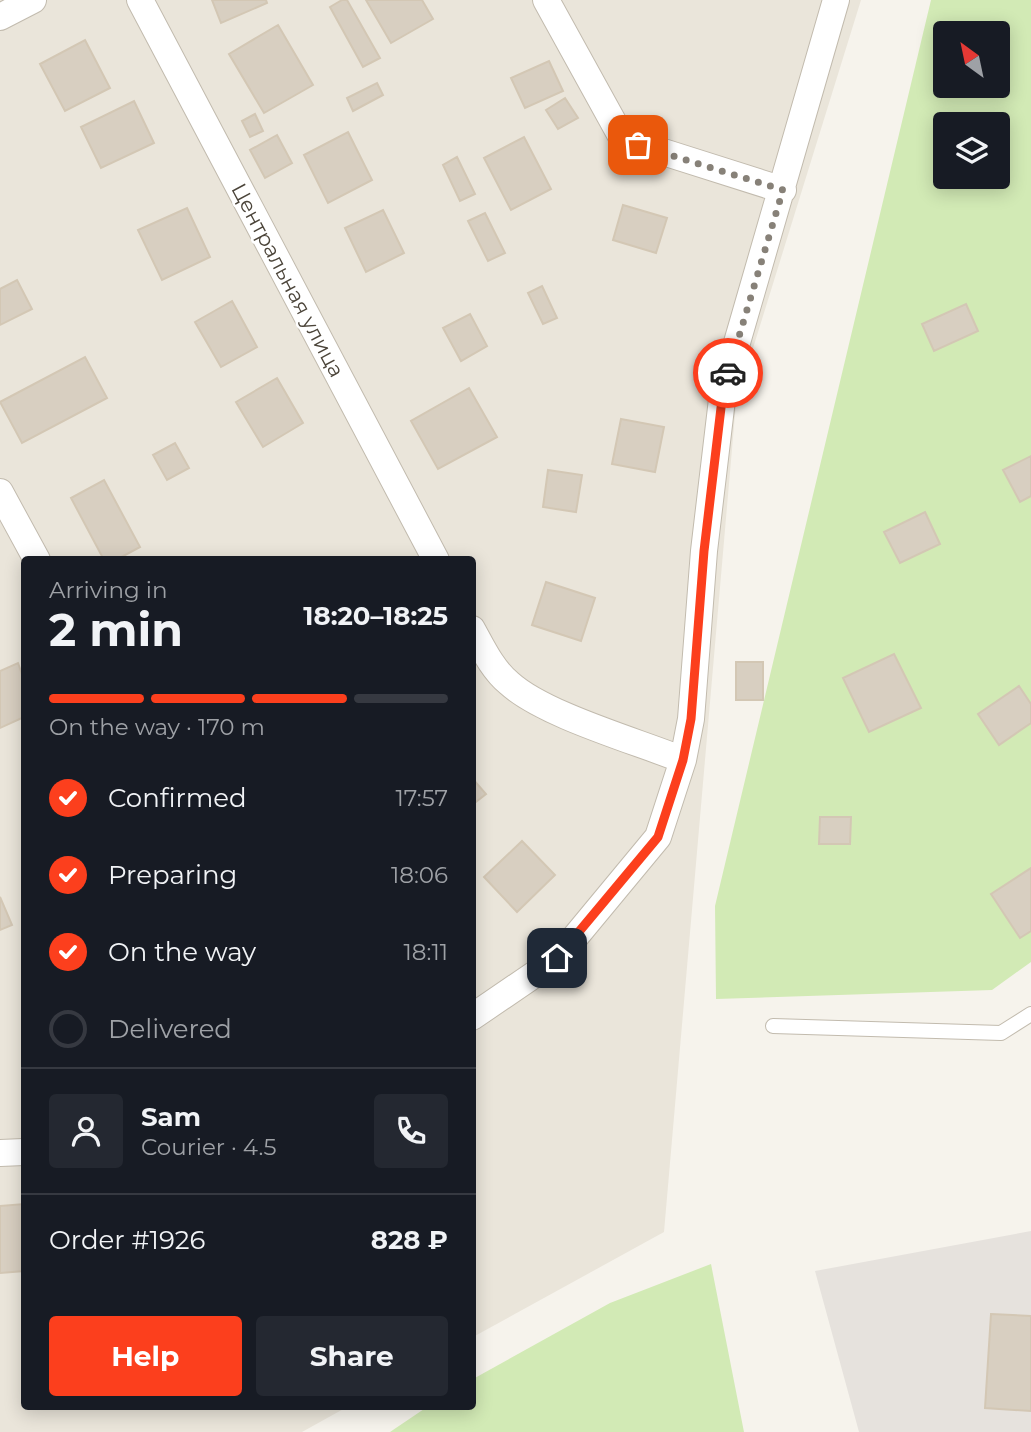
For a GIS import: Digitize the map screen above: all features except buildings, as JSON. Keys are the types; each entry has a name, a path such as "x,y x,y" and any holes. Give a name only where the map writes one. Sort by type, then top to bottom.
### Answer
{"street":[{"path":"0,17 33,0"},
{"name":"Центральная улица","path":"140,0 434,556"},
{"path":"546,0 621,136 638,145 783,190"},
{"path":"476,1014 557,958 658,837 683,760 691,719 704,551 723,391 836,0"},
{"path":"0,492 35,556"},
{"path":"476,636 488,657 508,682 536,702 683,760"},
{"path":"0,1153 21,1152"}],"lane":[{"path":"773,1026 1001,1033 1031,1013"}],"shaded area":[{"path":"0,0 861,0 736,403 664,1232 476,1335 476,556 21,556 21,1410 342,1410 302,1432 0,1432"},
{"path":"1031,1231 1031,1432 859,1432 815,1271"}],"green space":[{"path":"931,0 1031,0 1031,962 992,990 716,999 715,906"},
{"path":"711,1264 744,1432 390,1432 423,1410 476,1410 476,1377 610,1303"}],"way so far":[{"path":"638,145 783,190 728,373"}],"route":[{"path":"557,958 658,837 683,760 691,719 704,551 723,391 728,373"}]}
